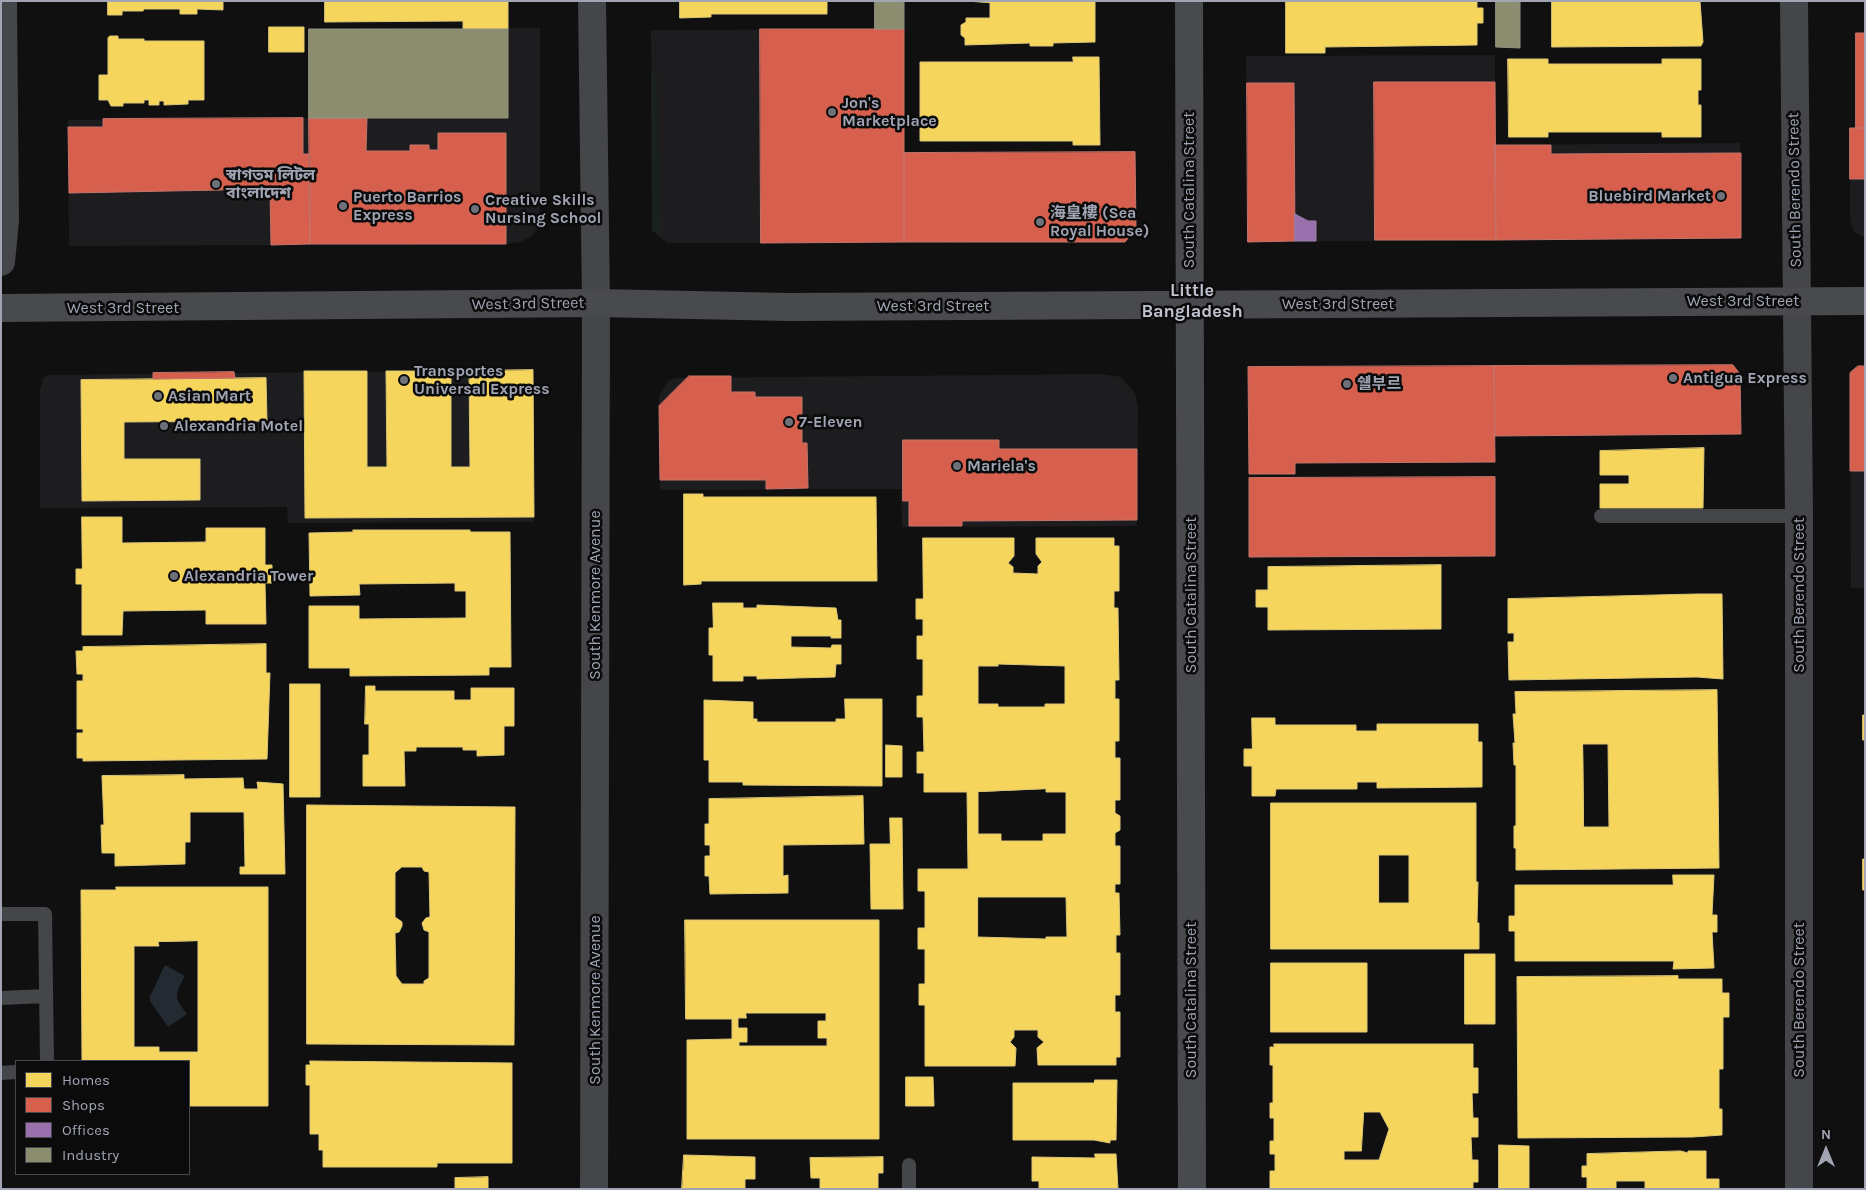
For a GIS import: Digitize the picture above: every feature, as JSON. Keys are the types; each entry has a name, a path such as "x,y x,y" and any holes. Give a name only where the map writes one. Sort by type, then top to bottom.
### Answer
{"main road":[{"name":"South Catalina Street","path":"1189,1 1192,1189"},
{"name":"West 3rd Street","path":"1,308 596,303 789,307 1865,301"}],"street":[{"path":"1,262 5,220 3,1"},
{"name":"South Kenmore Avenue","path":"592,1 596,303 594,1189"},
{"name":"South Berendo Street","path":"1794,1 1799,516 1799,1189"}],"lane":[{"path":"1601,516 1799,516"},
{"path":"1,914 45,914 47,1060"},
{"path":"1,998 46,996"},
{"path":"1,1073 15,1072"},
{"path":"909,1165 909,1189"}],"shaded area":[{"path":"540,28 539,227 532,236 520,242 506,244 69,246 68,120 309,118 309,29"},
{"path":"904,29 904,153 1135,152 1136,228 1125,242 667,243 652,230 651,30"},
{"path":"1495,55 1495,145 1740,143 1741,238 1248,242 1246,56"},
{"path":"651,73 658,78 661,238 652,230"},
{"path":"1850,128 1865,128 1865,238 1854,232 1850,220"},
{"path":"1858,366 1865,366 1865,588 1851,588 1850,373"},
{"path":"533,370 534,522 288,523 287,507 40,508 40,391 43,378 49,375"},
{"path":"1101,374 1121,377 1135,393 1138,406 1137,526 902,527 901,489 660,490 659,396 668,381 676,378"},
{"path":"165,965 185,976 177,995 179,1003 187,1014 168,1027 150,1001 150,996"}],"building: Homes":[{"path":"108,1 223,1 223,10 197,9 197,14 180,14 180,9 144,9 143,11 122,11 122,15 108,15"},
{"path":"325,1 508,1 508,29 463,29 463,21 325,22"},
{"path":"680,1 827,1 827,14 711,14 711,17 680,18"},
{"path":"966,1 1095,1 1095,42 1053,43 1053,46 1030,46 1030,43 965,45 965,38 961,35 961,25 966,22 966,18 990,18 990,3"},
{"path":"1286,1 1477,1 1477,8 1483,8 1483,23 1477,23 1477,45 1325,47 1325,53 1286,53"},
{"path":"1552,1 1700,1 1703,42 1701,46 1552,47"},
{"path":"269,27 304,27 304,52 269,52"},
{"path":"110,36 118,36 118,39 144,39 144,41 204,41 204,100 188,100 188,104 164,105 164,101 159,101 159,105 149,105 149,100 144,100 144,103 123,103 123,106 111,106 108,100 99,100 99,75 108,75 108,38"},
{"path":"1073,57 1099,57 1100,145 1073,145 1073,141 920,141 920,62 1073,62"},
{"path":"1508,59 1548,59 1548,64 1662,64 1662,59 1701,59 1701,90 1698,90 1698,105 1701,105 1701,137 1662,137 1662,132 1548,132 1548,137 1509,137"},
{"path":"533,370 534,517 305,518 304,371 367,371 367,467 387,467 386,371 451,371 451,467 470,467 469,371"},
{"path":"266,378 267,421 124,422 124,459 200,459 200,500 82,501 81,380"},
{"path":"1704,448 1703,508 1600,508 1600,484 1629,484 1629,475 1600,475 1600,451"},
{"path":"684,494 703,494 703,497 876,497 877,581 701,581 701,584 684,585"},
{"name":"Alexandria Tower","path":"82,517 122,517 122,543 206,542 206,528 265,528 265,565 272,565 272,583 265,583 266,624 206,624 206,610 123,611 122,635 82,635 82,584 76,584 76,569 82,569"},
{"path":"353,530 510,532 511,667 489,667 489,675 350,676 350,668 309,668 309,606 359,606 359,619 466,618 466,591 455,591 455,583 359,584 360,595 310,596 309,533 353,532"},
{"path":"923,538 1014,538 1014,556 1008,563 1013,567 1013,573 1038,574 1038,566 1042,562 1036,554 1036,538 1114,538 1114,546 1119,546 1119,591 1114,591 1114,608 1118,608 1119,680 1115,680 1115,699 1119,699 1119,741 1115,741 1115,758 1120,758 1120,800 1115,800 1115,813 1120,816 1120,830 1115,833 1115,846 1120,846 1120,884 1115,884 1115,893 1119,893 1120,935 1116,935 1116,953 1120,953 1120,995 1115,995 1115,1012 1120,1012 1120,1057 1116,1057 1116,1065 1038,1065 1037,1048 1044,1042 1038,1037 1038,1030 1014,1030 1014,1037 1010,1042 1016,1048 1015,1066 925,1066 925,1005 919,1005 919,984 925,984 925,949 918,949 918,928 925,928 925,891 918,891 918,869 968,869 967,792 924,792 924,773 917,773 917,752 924,752 923,717 917,717 917,696 923,696 923,659 917,659 917,636 923,636 923,619 916,619 916,599 923,599","holes":["998,664 1065,666 1065,704 1045,704 1045,707 998,707 998,704 978,704 978,666 998,666","1046,789 1046,792 1066,792 1066,834 1043,834 1043,841 1001,841 1001,834 978,834 978,792","978,897 1066,897 1067,937 1046,937 1046,939 978,937"]},
{"path":"1441,565 1441,629 1268,630 1268,607 1256,607 1256,590 1268,590 1268,567"},
{"path":"1722,594 1723,679 1697,677 1509,680 1508,642 1514,642 1514,633 1508,633 1508,599"},
{"path":"713,603 743,603 743,608 757,608 757,605 836,608 838,620 841,620 841,638 831,638 831,636 791,636 791,647 831,648 832,645 841,645 841,664 836,664 835,677 757,679 757,676 743,676 743,681 713,681 713,655 709,655 709,628 713,628"},
{"path":"266,644 266,673 270,673 267,759 83,761 83,758 77,758 77,733 83,733 83,729 77,729 77,681 83,681 83,674 77,674 76,651 83,651 83,647"},
{"path":"290,684 320,684 320,797 290,797"},
{"path":"366,686 375,686 375,691 454,691 454,700 471,700 471,688 514,688 514,726 504,726 504,755 477,756 477,750 463,750 463,747 416,747 416,751 404,751 405,786 363,786 363,755 369,755 369,724 365,724"},
{"path":"1717,690 1719,868 1516,870 1514,826 1516,826 1516,765 1514,765 1513,743 1515,743 1513,714 1516,714 1515,692","holes":["1583,744 1608,744 1609,827 1584,827"]},
{"path":"845,699 882,699 882,786 743,785 743,782 709,782 709,760 704,760 704,700 753,702 753,719 757,719 757,722 836,722 836,719 845,719"},
{"path":"1863,715 1865,715 1865,740 1863,740"},
{"path":"1252,718 1275,718 1275,725 1356,725 1356,731 1377,731 1377,724 1478,724 1478,742 1482,742 1482,787 1377,788 1377,782 1357,782 1357,789 1276,789 1275,796 1252,796 1252,766 1244,766 1244,749 1252,749"},
{"path":"886,745 902,746 902,777 886,777"},
{"path":"184,775 184,779 243,778 244,789 258,789 257,782 283,784 285,874 240,874 240,867 245,867 244,812 190,812 190,842 185,842 185,864 115,866 115,853 102,853 101,825 104,825 102,776"},
{"path":"863,796 864,844 783,845 783,876 788,875 788,893 710,894 709,876 705,876 705,856 710,856 710,845 705,845 705,824 709,824 709,799"},
{"path":"1271,803 1476,803 1476,882 1478,882 1477,923 1479,923 1479,949 1271,949","holes":["1379,855 1409,855 1409,903 1379,903"]},
{"path":"307,805 515,807 514,1045 307,1044","holes":["402,867 422,867 424,871 429,872 430,917 426,918 422,923 424,930 429,932 429,978 424,981 424,984 402,984 396,976 395,933 399,932 402,922 395,917 395,873"]},
{"path":"890,818 902,818 903,909 871,909 870,844 890,844"},
{"path":"1863,859 1865,859 1865,890 1863,890"},
{"path":"1673,875 1714,875 1712,915 1717,915 1717,932 1712,932 1714,968 1673,969 1674,961 1515,961 1515,931 1509,931 1509,916 1515,916 1515,885 1673,885"},
{"path":"116,887 268,887 268,1106 190,1106 190,1060 82,1060 81,890 116,890","holes":["198,941 198,1052 159,1052 159,1047 134,1047 134,946 159,946 158,942"]},
{"path":"685,920 879,920 879,1139 687,1139 687,1040 732,1039 732,1019 686,1019","holes":["746,1013 826,1013 826,1021 818,1021 818,1038 827,1038 827,1046 739,1046 739,1042 747,1042 747,1028 738,1028 738,1018 746,1018"]},
{"path":"1465,954 1495,954 1495,1024 1465,1024"},
{"path":"1271,963 1367,963 1367,1032 1271,1032"},
{"path":"1678,976 1678,979 1722,979 1722,993 1729,993 1729,1017 1723,1017 1723,1069 1719,1069 1719,1109 1722,1109 1722,1135 1693,1137 1518,1138 1517,977"},
{"path":"1274,1044 1473,1044 1473,1068 1478,1068 1478,1093 1472,1093 1473,1118 1478,1118 1478,1137 1471,1137 1472,1160 1478,1160 1478,1182 1473,1182 1473,1189 1270,1189 1270,1171 1275,1171 1275,1154 1270,1154 1270,1141 1274,1141 1274,1118 1270,1118 1270,1103 1273,1103 1273,1065 1270,1065 1270,1047 1274,1047","holes":["1364,1112 1380,1112 1389,1129 1379,1160 1344,1160 1344,1151 1361,1151"]},
{"path":"310,1061 512,1063 512,1163 437,1163 437,1167 323,1167 323,1150 319,1150 319,1134 310,1134 310,1085 306,1085 306,1065 310,1065"},
{"path":"906,1077 933,1077 934,1106 906,1106"},
{"path":"1095,1080 1117,1080 1116,1140 1110,1140 1110,1143 1094,1140 1013,1140 1013,1083 1094,1083"},
{"path":"1499,1145 1529,1146 1529,1189 1499,1189"},
{"path":"1681,1151 1688,1153 1688,1151 1706,1151 1706,1179 1719,1179 1719,1189 1645,1189 1645,1181 1616,1181 1616,1189 1587,1189 1587,1177 1582,1177 1582,1166 1587,1166 1587,1154"},
{"path":"1095,1154 1116,1154 1118,1189 1039,1189 1039,1181 1032,1181 1032,1157 1095,1158"},
{"path":"684,1155 755,1157 755,1179 745,1179 745,1189 682,1189"},
{"path":"883,1157 883,1173 878,1173 878,1189 820,1189 820,1178 811,1178 810,1158"},
{"path":"488,1177 488,1189 455,1189 455,1178"}],"building: Shops":[{"name":"Jon's Marketplace","path":"760,29 904,29 904,242 761,243"},
{"path":"1856,33 1865,33 1865,128 1856,128"},
{"path":"1374,82 1495,82 1496,240 1375,240"},
{"path":"1247,83 1294,83 1295,241 1248,242"},
{"path":"303,118 303,154 310,154 310,244 271,245 270,189 69,193 68,127 103,127 103,119"},
{"path":"309,118 367,118 366,151 410,151 410,145 429,145 429,150 438,150 438,133 506,133 506,244 310,244"},
{"path":"1850,128 1865,128 1865,179 1850,179"},
{"path":"1495,145 1551,145 1551,154 1741,153 1741,238 1496,240"},
{"path":"1135,152 1136,228 1125,242 904,242 904,153"},
{"path":"1733,365 1740,374 1741,434 1495,436 1494,366"},
{"path":"1494,366 1495,462 1295,463 1295,474 1249,474 1248,367"},
{"path":"1858,366 1865,366 1865,471 1850,471 1850,373"},
{"path":"234,372 235,378 153,379 153,373"},
{"path":"689,376 731,376 731,392 755,392 755,397 802,397 802,443 807,443 808,488 766,489 766,480 660,480 659,406"},
{"path":"903,440 999,440 999,449 1137,449 1137,520 962,521 962,526 909,526 909,501 903,501"},
{"path":"1495,477 1495,556 1249,557 1249,478"}],"building: Offices":[{"path":"1295,214 1308,221 1316,221 1316,241 1295,241"}],"building: Industry":[{"path":"875,1 904,1 904,29 875,29"},
{"path":"1496,1 1520,1 1520,48 1496,47"},
{"path":"309,29 508,29 508,118 309,118"}],"place":[{"name":"Jon's Marketplace","path":"832,112"},
{"name":"স্বাগতম লিটল বাংলাদেশ","path":"216,184"},
{"name":"Bluebird Market","path":"1721,196"},
{"name":"Puerto Barrios Express","path":"343,206"},
{"name":"Creative Skills Nursing School","path":"475,209"},
{"name":"海皇樓 (Sea Royal House)","path":"1040,222"},
{"name":"Antigua Express","path":"1673,378"},
{"name":"Transportes Universal Express","path":"404,380"},
{"name":"쉘부르","path":"1347,384"},
{"name":"Asian Mart","path":"158,396"},
{"name":"7-Eleven","path":"789,422"},
{"name":"Alexandria Motel","path":"164,426"},
{"name":"Mariela's","path":"957,466"},
{"name":"Alexandria Tower","path":"174,576"}],"district":[{"name":"Little Bangladesh","path":"1192,301"}]}
